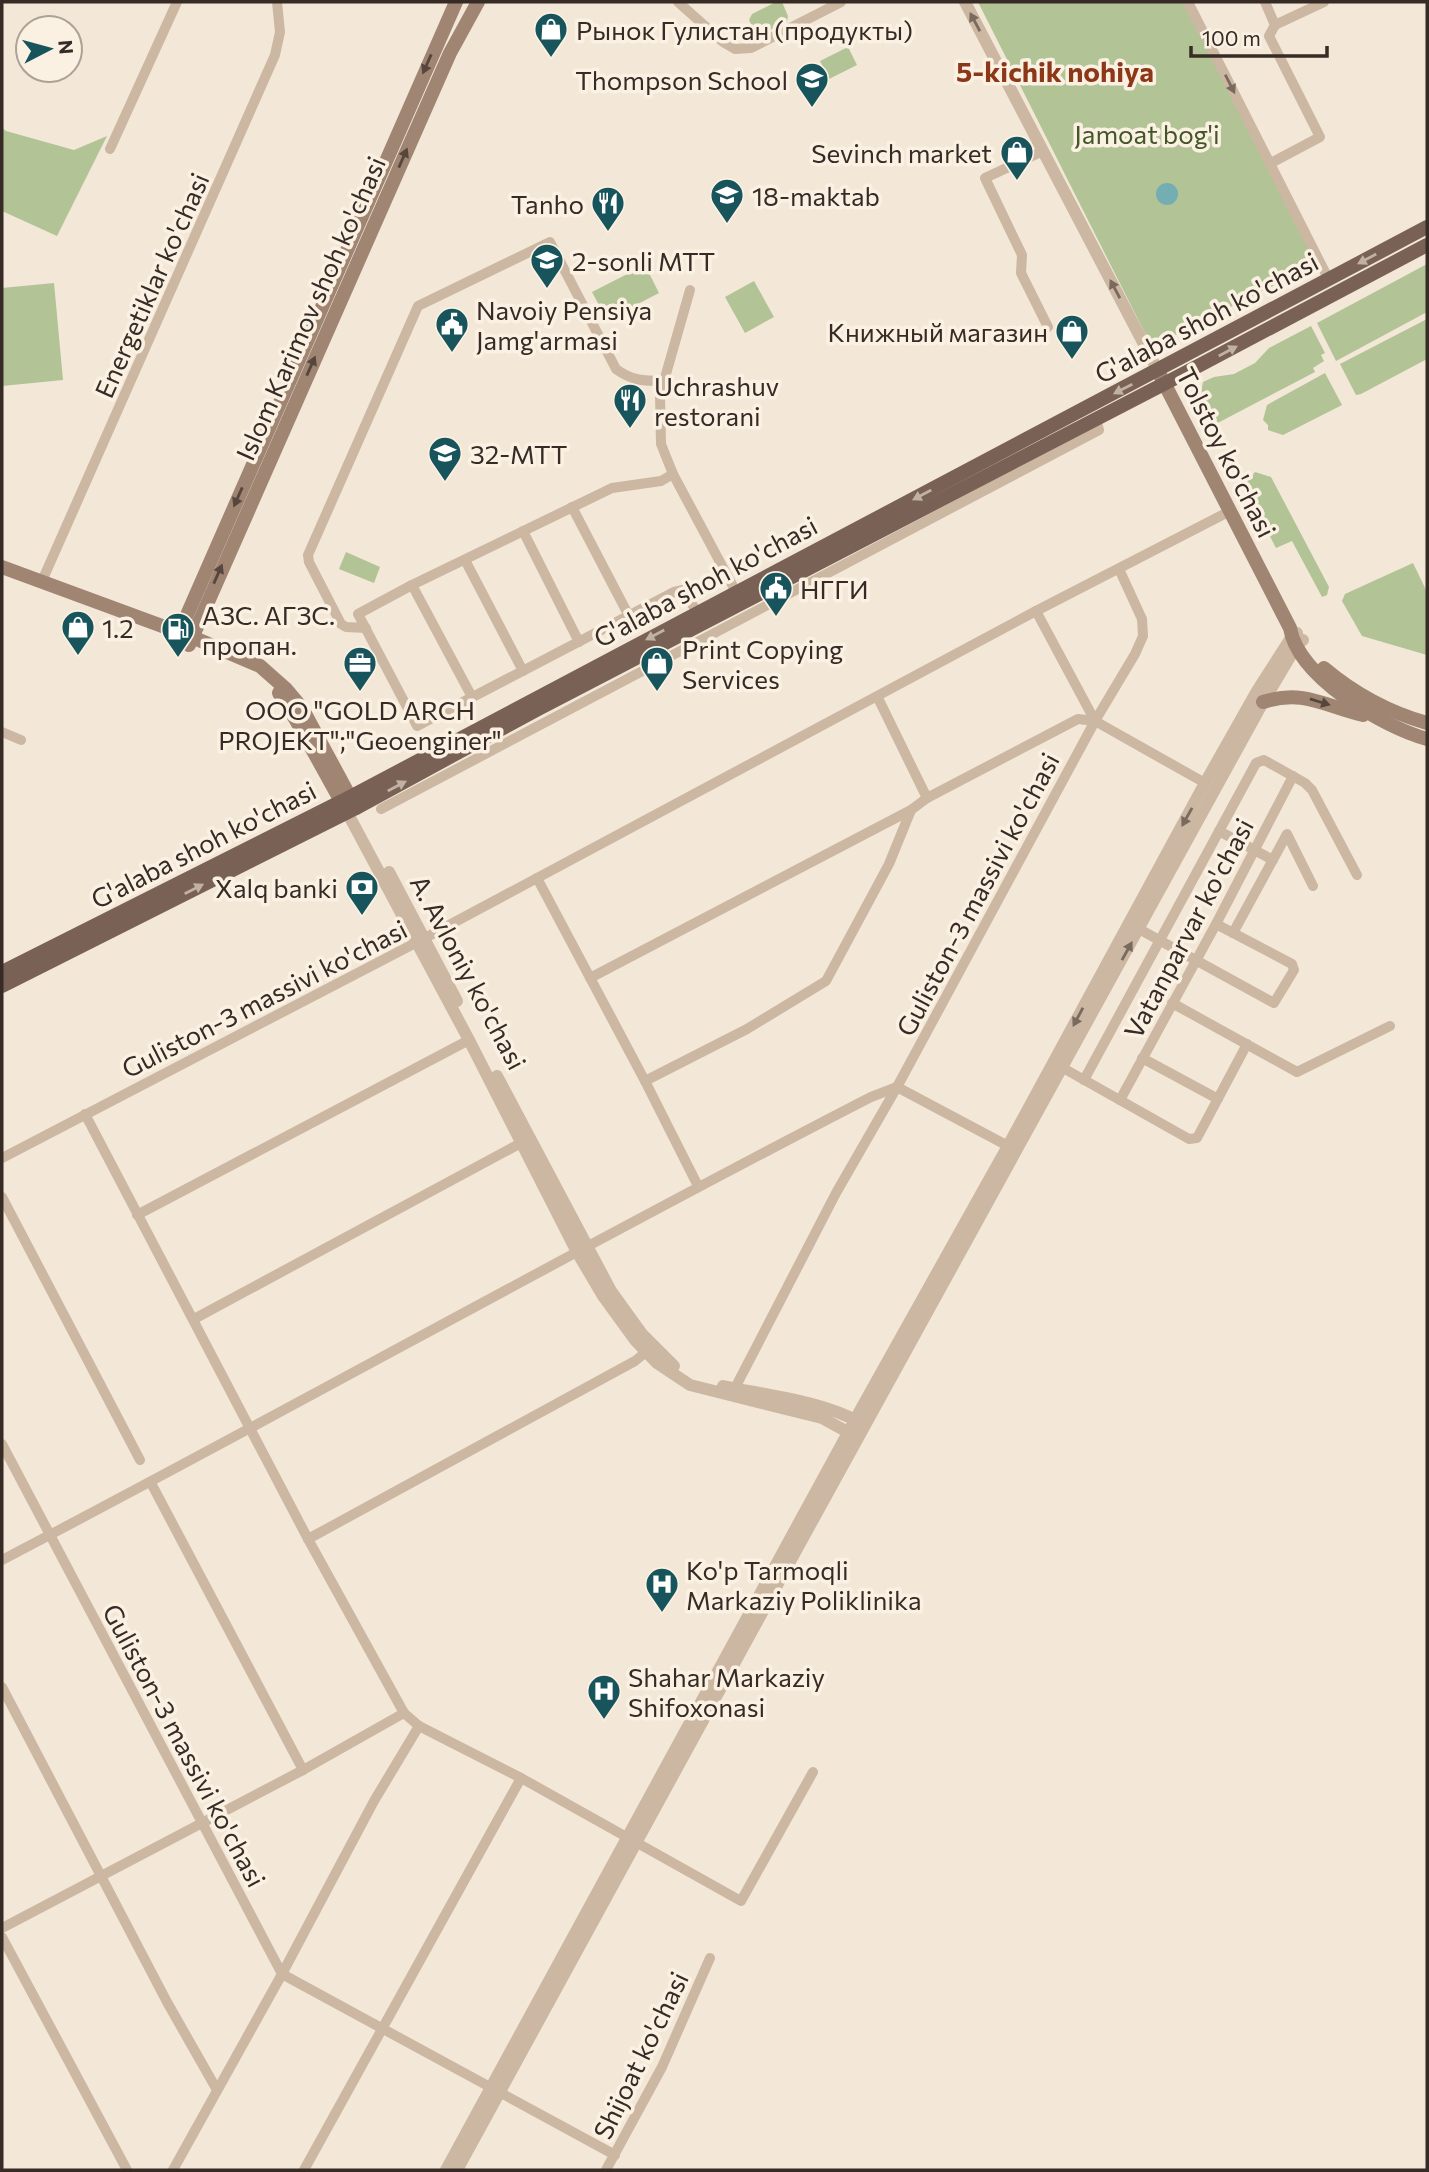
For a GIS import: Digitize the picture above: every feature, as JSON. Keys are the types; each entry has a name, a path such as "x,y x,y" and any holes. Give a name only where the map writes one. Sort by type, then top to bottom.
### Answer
{"main road":[{"name":"Islom Karimov shoh ko'chasi","path":"184,638 456,2"},
{"name":"Islom Karimov shoh ko'chasi","path":"184,638 444,65 478,2"},
{"name":"G'alaba shoh ko'chasi","path":"2,972 349,805 424,779 538,709 760,601 1096,420 1162,377 1329,279 1427,227"},
{"name":"G'alaba shoh ko'chasi","path":"2,986 349,805 697,612 1427,244"},
{"name":"Tolstoy ko'chasi","path":"1162,377 1317,673 1337,693 1376,717 1427,739"},
{"name":"A. Avloniy ko'chasi","path":"2,567 184,638"},
{"name":"A. Avloniy ko'chasi","path":"2,576 251,661 286,689 302,708 349,805"},
{"name":"Tolstoy ko'chasi","path":"1296,637 1325,669 1352,691 1389,711 1427,723"},
{"path":"1263,702 1283,696 1304,697 1376,717"}],"street":[{"path":"110,149 177,2"},
{"name":"Energetiklar ko'chasi","path":"43,581 275,55 280,32 277,2"},
{"path":"678,2 723,42 735,49 751,48 841,2"},
{"name":"Tolstoy ko'chasi","path":"965,2 1162,377"},
{"path":"1188,2 1329,279"},
{"path":"1265,2 1275,25"},
{"path":"1271,163 1320,137 1269,36 1275,25 1324,2"},
{"path":"1042,151 985,178 1022,255 1021,273 1048,327"},
{"path":"366,628 346,627 341,624 309,562 308,555 418,306 550,242 616,369 629,378 642,382 664,381"},
{"path":"690,290 660,395 661,444 673,474 736,593"},
{"path":"673,474 661,481 612,488 358,614 417,726 674,592 683,590 697,612"},
{"path":"572,507 629,616"},
{"name":"Guliston-3 massivi ko'chasi","path":"2,1158 1230,511"},
{"path":"523,531 579,642"},
{"path":"465,560 523,671"},
{"name":"Guliston-3 massivi ko'chasi","path":"736,1388 810,1241 897,1087 1095,721 1135,654 1143,636 1142,618 1119,569"},
{"path":"412,585 472,697"},
{"path":"1036,611 1095,721 1205,783"},
{"path":"446,2170 495,2090 1008,1146 1263,702 1296,637"},
{"path":"856,1428 1063,1068 1205,783 1258,691 1296,637"},
{"path":"878,698 927,798"},
{"name":"Guliston-3 massivi ko'chasi","path":"590,978 1078,719 1095,721"},
{"path":"2,732 21,740"},
{"path":"1084,1080 1256,763 1264,760 1306,783 1357,875"},
{"name":"Vatanparvar ko'chasi","path":"1120,1100 1293,776"},
{"path":"381,809 424,779"},
{"name":"A. Avloniy ko'chasi","path":"349,805 582,1250 603,1296 646,1352 657,1363 690,1385 856,1428"},
{"path":"645,1081 747,1029 826,981 889,864 911,810"},
{"path":"1219,831 1273,860"},
{"path":"1233,933 1287,834 1313,886"},
{"path":"537,878 698,1186"},
{"path":"1136,925 1160,941 1274,1003 1294,970 1292,964 1216,924"},
{"name":"A. Avloniy ko'chasi","path":"420,940 521,1143 582,1250 642,1334 681,1372 706,1382 787,1399 856,1428"},
{"path":"1172,1003 1297,1072 1390,1026"},
{"path":"137,1215 469,1040"},
{"path":"1063,1068 1189,1139 1197,1138 1247,1044"},
{"path":"1142,1058 1218,1099"},
{"path":"2,1560 251,1429 698,1186 872,1097 897,1087 1008,1146"},
{"path":"85,1114 308,1539 404,1713 419,1726 521,1778 741,1901 813,1772"},
{"path":"194,1319 521,1143"},
{"path":"2,1197 140,1460"},
{"path":"308,1539 635,1361 646,1352"},
{"name":"Guliston-3 massivi ko'chasi","path":"2,1444 282,1974"},
{"path":"150,1483 303,1770"},
{"path":"2,1687 217,2090"},
{"path":"2,1928 303,1770 404,1713"},
{"path":"173,2170 374,1801 419,1726"},
{"path":"304,2170 521,1778"},
{"path":"2,1937 127,2170"},
{"name":"Shijoat ko'chasi","path":"606,2170 662,2067 710,1958"},
{"path":"282,1974 615,2155"},
{"path":"457,2170 495,2090"}],"green space":[{"path":"776,2 782,2 788,16 787,22 757,36 749,20 752,14"},
{"name":"Jamoat bog'i","path":"978,2 1183,2 1316,264 1152,347"},
{"path":"848,47 857,65 829,79 820,61"},
{"path":"2,128 74,150 107,136 57,236 2,211"},
{"path":"1427,264 1427,312 1336,361 1317,323"},
{"path":"645,265 659,293 607,320 592,292"},
{"path":"754,281 774,317 745,333 725,297"},
{"path":"54,283 63,380 2,386 2,288"},
{"path":"1427,319 1427,359 1356,395 1340,364"},
{"path":"1311,326 1325,353 1321,355 1324,361 1313,368 1315,372 1212,426 1200,399 1203,382 1234,374 1255,363 1269,348"},
{"path":"1325,373 1342,405 1283,435 1268,430 1268,425 1263,420 1267,405"},
{"path":"1255,472 1271,477 1329,587 1327,595 1322,597 1292,541 1276,548 1243,483 1244,478 1251,477"},
{"path":"346,552 380,567 374,583 339,569"},
{"path":"1413,563 1427,592 1427,655 1362,636 1342,601 1345,594"}],"water":[{"path":"1167,183 1175,186 1178,194 1175,202 1167,205 1159,202 1156,194 1159,186"}],"place":[{"name":"Рынок Гулистан (продукты)","path":"551,59"},
{"name":"Thompson School","path":"812,109"},
{"name":"Sevinch market","path":"1017,182"},
{"name":"18-maktab","path":"727,225"},
{"name":"Tanho","path":"608,233"},
{"name":"2-sonli MTT","path":"547,290"},
{"name":"Navoiy Pensiya Jamg'armasi","path":"452,354"},
{"name":"Книжный магазин","path":"1072,361"},
{"name":"Uchrashuv restorani","path":"630,430"},
{"name":"32-MTT","path":"445,483"},
{"name":"НГГИ","path":"776,618"},
{"name":"1.2","path":"78,657"},
{"name":"АЗС. АГЗС. пропан.","path":"178,659"},
{"name":"ООО \"GOLD ARCH PROJEKT\";\"Geoenginer\"","path":"360,693"},
{"name":"Print Copying Services","path":"657,693"},
{"name":"Xalq banki","path":"362,917"},
{"name":"Ko'p Tarmoqli Markaziy Poliklinika","path":"662,1614"},
{"name":"Shahar Markaziy Shifoxonasi","path":"604,1721"}],"district":[{"name":"5-kichik nohiya","path":"1055,71"}]}
